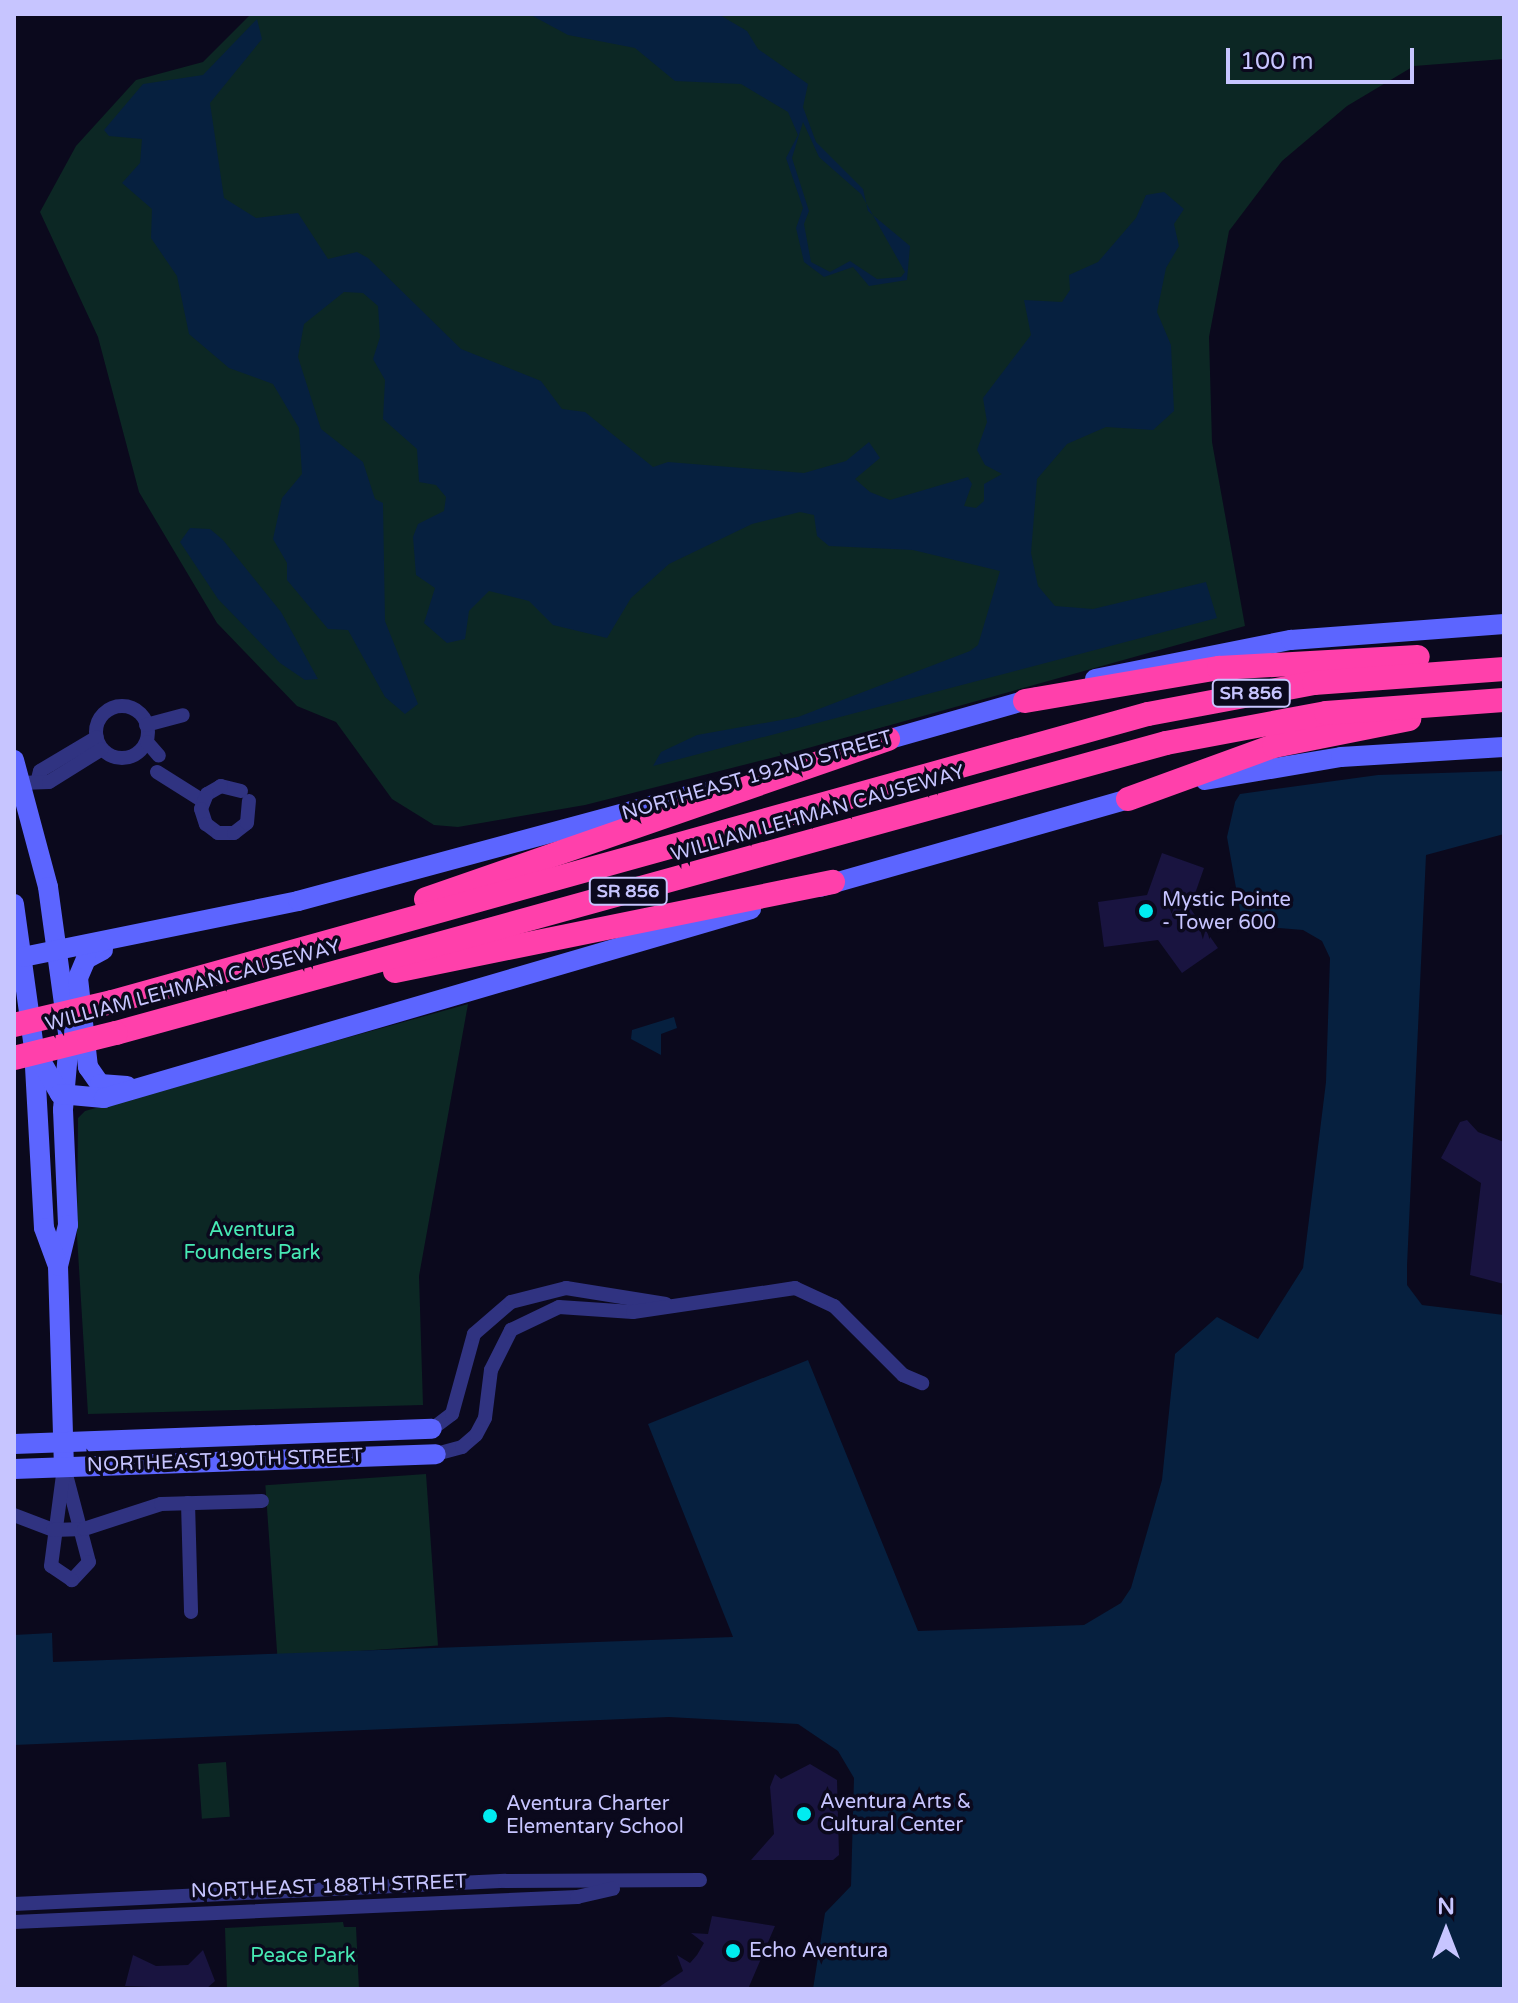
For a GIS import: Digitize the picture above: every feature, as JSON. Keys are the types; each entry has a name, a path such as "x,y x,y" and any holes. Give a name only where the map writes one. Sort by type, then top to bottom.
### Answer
{"highway":[{"path":"1025,701 1219,668 1443,656 1504,666"},
{"name":"WILLIAM LEHMAN CAUSEWAY","path":"14,1025 112,1002 1183,706 1347,679 1504,666"},
{"path":"1128,799 1286,743 1504,702"},
{"name":"WILLIAM LEHMAN CAUSEWAY","path":"24,1053 151,1024 1166,743 1337,712 1504,702"},
{"path":"314,946 411,904 888,739"},
{"path":"151,1024 228,1016 387,973 833,882"}],"street":[{"name":"NORTHEAST 192ND STREET","path":"19,958 58,954 387,879 1025,701 1231,649 1370,631 1499,624"},
{"path":"24,782 49,782 100,743 102,716 117,707 134,709 146,725 147,742 160,766"},
{"path":"146,725 183,715"},
{"path":"133,755 147,742"},
{"path":"100,743 114,757 133,755 160,766 203,801 206,824 226,835 247,823 245,796 221,786 203,801"},
{"path":"74,1098 182,1073 1128,799 1312,761 1504,747"},
{"path":"14,760 24,782 53,914 74,1098 66,1174 68,1225 58,1266 64,1467 53,1530 51,1566 72,1580 89,1562 84,1529 64,1467"},
{"path":"14,904 24,1053 44,1228 58,1266"},
{"path":"53,914 84,939 134,937"},
{"path":"134,937 90,956 79,970 90,1072 114,1088 182,1073"},
{"path":"24,1053 74,1098"},
{"path":"432,1429 452,1414 474,1334 511,1302 566,1288 678,1307"},
{"path":"436,1454 462,1447 476,1435 500,1347 531,1315 575,1305 633,1312 678,1307 767,1289 808,1291 847,1317 903,1375 922,1383"},
{"name":"NORTHEAST 190TH STREET","path":"14,1444 432,1429"},
{"path":"279,1459 284,1433"},
{"name":"NORTHEAST 190TH STREET","path":"14,1469 436,1454"},
{"path":"14,1515 53,1530 84,1529 161,1504 262,1501"},
{"path":"188,1503 191,1612"},
{"name":"NORTHEAST 188TH STREET","path":"14,1904 505,1881 644,1883 700,1880"},
{"name":"NORTHEAST 188TH STREET","path":"14,1922 577,1897 644,1883"}],"green space":[{"path":"251,14 1504,14 1504,59 1414,66 1347,106 1282,161 1229,231 1209,337 1212,442 1245,626 783,755 585,805 458,827 434,825 392,799 336,722 297,706 217,623 139,492 98,337 40,212 76,146 136,80 203,62"},
{"name":"Aventura Founders Park","path":"468,1004 419,1276 423,1405 88,1414 77,1236 78,1118 85,1111"},
{"path":"426,1474 438,1646 277,1657 265,1485"},
{"path":"226,1762 230,1817 202,1819 198,1764"},
{"name":"Peace Park","path":"343,1922 344,1927 356,1927 359,1989 227,1989 225,1928"}],"water":[{"path":"529,14 718,14 747,31 758,49 808,84 803,107 816,142 863,189 866,203 861,194 819,157 803,122 792,158 809,211 804,224 811,262 830,272 850,261 877,279 901,277 905,272 873,215 910,246 907,280 869,286 853,267 824,277 804,262 796,228 803,208 786,158 798,135 788,112 741,84 675,81 635,48 568,35"},
{"path":"257,19 262,39 210,103 224,198 256,218 298,213 328,259 357,252 368,258 461,349 541,381 562,409 585,412 653,467 668,462 804,473 846,461 869,442 880,458 855,479 870,492 890,500 968,477 972,484 964,506 976,508 984,501 984,484 1002,474 985,465 977,450 987,422 983,398 1031,335 1024,300 1062,302 1070,290 1069,275 1098,262 1136,218 1146,195 1164,192 1184,209 1174,224 1179,246 1166,268 1157,312 1171,345 1174,411 1153,430 1106,427 1067,444 1037,479 1031,553 1038,586 1055,606 1093,609 1206,582 1217,618 653,766 661,752 697,735 798,717 970,651 978,645 1000,571 913,550 829,546 817,536 814,515 800,512 752,524 669,564 631,598 607,638 553,625 529,601 489,591 469,611 465,639 447,643 424,623 435,588 416,575 413,537 418,524 444,511 446,497 436,485 419,482 417,449 383,419 385,380 373,359 380,337 378,306 363,293 344,292 304,324 298,357 321,429 363,462 375,499 383,503 385,621 418,704 405,714 385,697 348,630 328,629 287,580 287,563 273,539 282,498 302,474 299,428 273,384 229,368 189,334 177,276 151,238 152,209 122,183 140,163 142,139 109,136 104,130 143,84 203,75"},
{"path":"190,528 210,529 223,540 281,612 318,679 305,680 280,663 218,599 180,542"},
{"path":"1504,771 1504,834 1426,855 1407,1285 1422,1305 1504,1315 1504,1989 813,1989 825,1913 851,1886 854,1778 838,1751 798,1724 669,1717 14,1745 14,1635 52,1633 53,1662 733,1637 648,1424 808,1360 918,1631 1084,1625 1121,1603 1131,1588 1162,1480 1175,1354 1217,1317 1258,1339 1303,1268 1326,1082 1330,958 1322,941 1303,930 1266,927 1241,916 1227,837 1235,802 1240,794 1378,775"},
{"path":"674,1017 677,1028 661,1034 661,1055 631,1039 632,1030"}],"building":[{"name":"Mystic Pointe - Tower 600","path":"1162,853 1204,868 1190,908 1218,948 1182,973 1158,940 1104,947 1098,902 1147,895"},
{"path":"1467,1120 1478,1132 1504,1142 1504,1284 1470,1275 1481,1183 1441,1158 1460,1122"},
{"name":"Aventura Arts & Cultural Center","path":"810,1764 837,1780 839,1855 833,1860 751,1860 774,1834 770,1787 775,1774 781,1779"},
{"name":"Echo Aventura","path":"712,1916 775,1926 748,1989 656,1989 683,1971 677,1955 690,1963 697,1955 704,1943 691,1933 708,1934"},
{"path":"203,1950 215,1981 206,1989 125,1986 133,1955 156,1966 188,1965"}],"place":[{"name":"Mystic Pointe - Tower 600","path":"1146,911"},
{"name":"Aventura Arts & Cultural Center","path":"804,1814"},
{"name":"Aventura Charter Elementary School","path":"490,1816"},
{"name":"Echo Aventura","path":"733,1951"}]}
